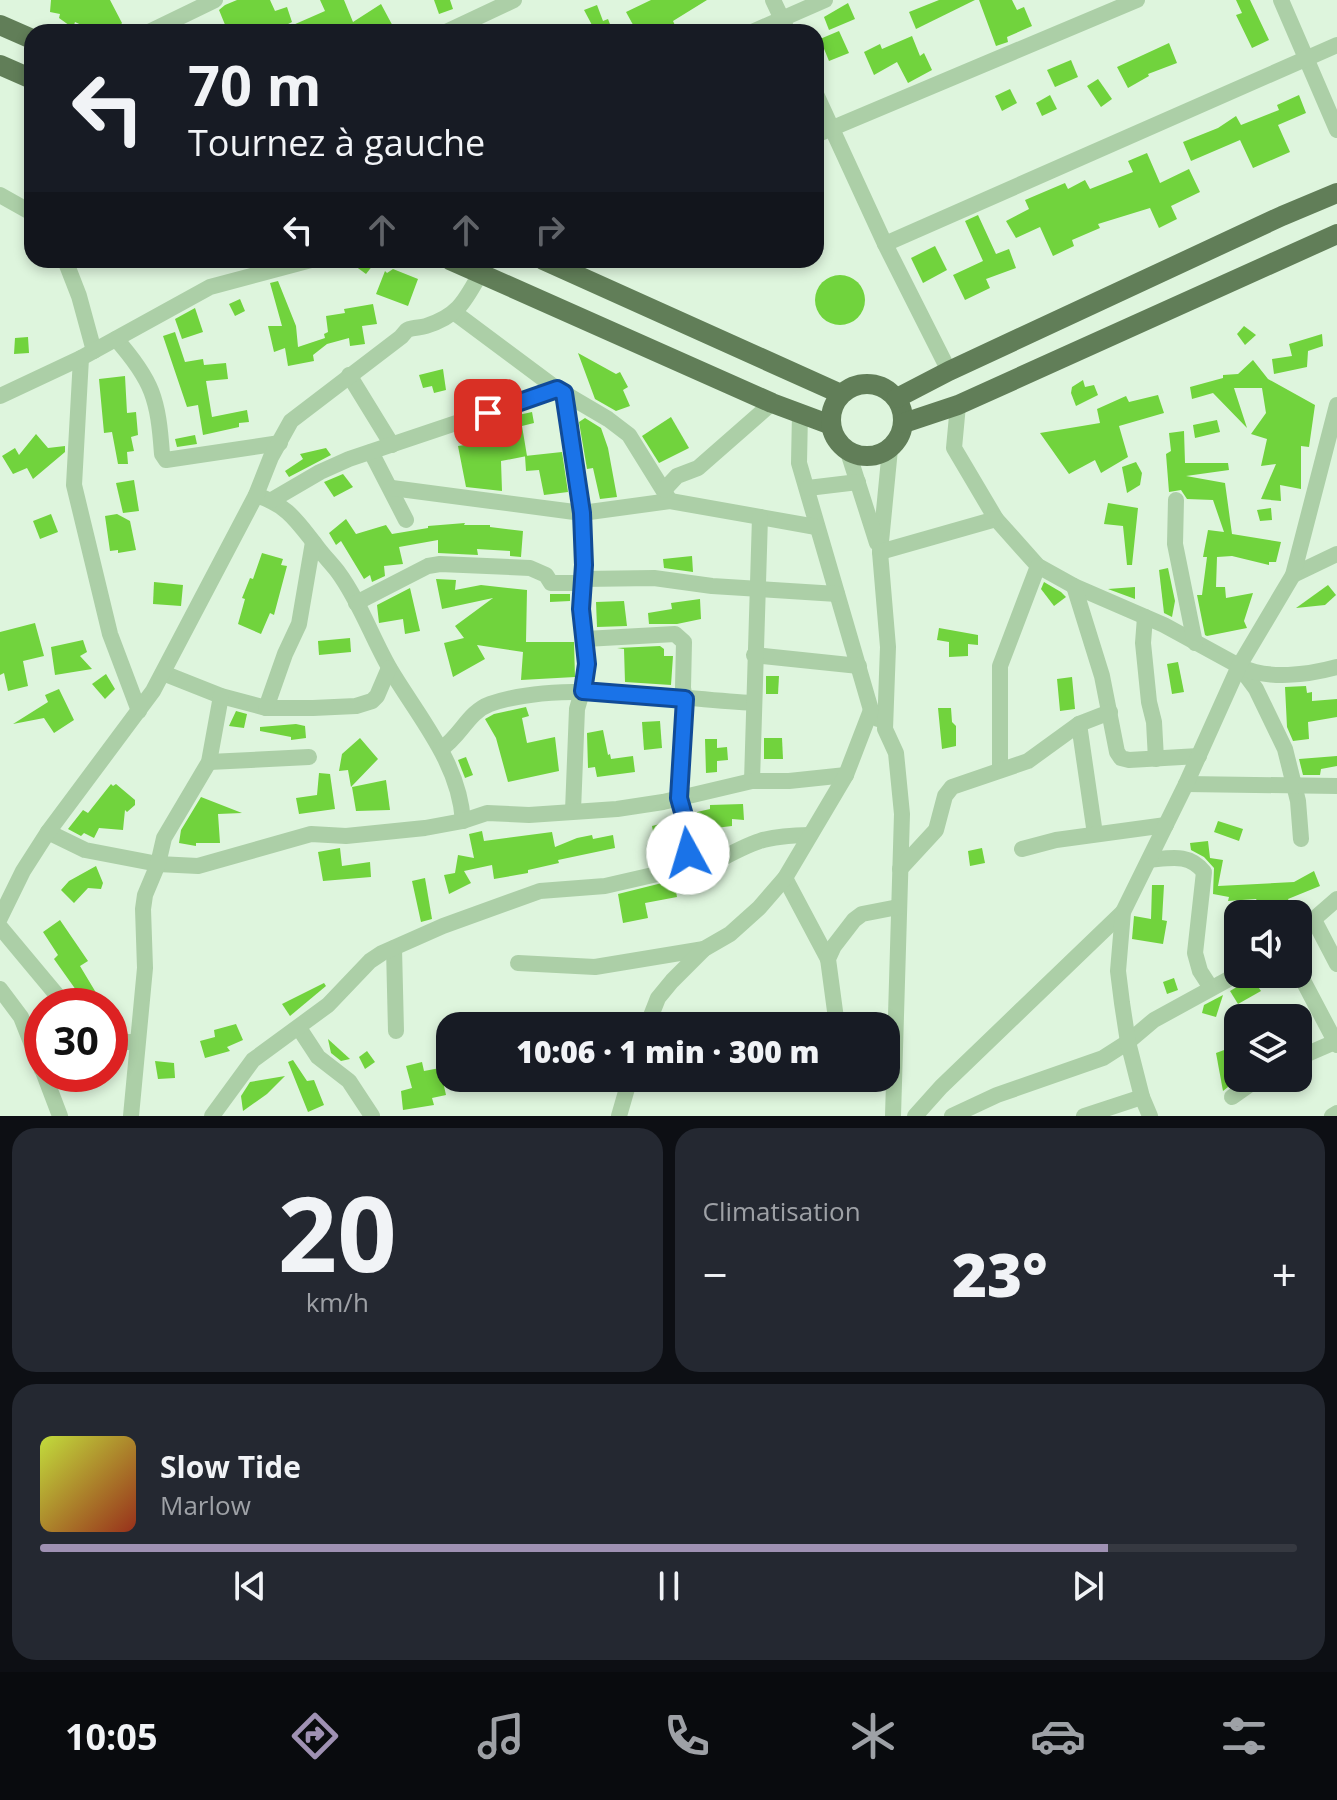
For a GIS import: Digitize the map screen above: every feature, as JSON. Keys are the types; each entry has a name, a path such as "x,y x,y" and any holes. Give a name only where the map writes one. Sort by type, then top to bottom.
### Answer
{"main road":[{"path":"0,25 24,36"},
{"path":"0,65 24,76"},
{"path":"897,398 949,371 1337,193"},
{"path":"904,423 958,405 1337,234"},
{"path":"467,268 772,403 831,425"},
{"path":"564,268 841,394"},
{"path":"870,383 885,388 897,398 903,410 904,423 890,449 877,456 862,457 848,452 839,444 831,425 833,407 841,394 854,386 870,383"}],"street":[{"path":"166,24 215,0"},
{"path":"463,24 514,0"},
{"path":"773,0 785,24"},
{"path":"787,24 825,0"},
{"path":"949,371 824,132 1137,0"},
{"path":"1281,0 1337,130"},
{"path":"885,244 1337,45"},
{"path":"0,195 24,208"},
{"path":"68,268 79,296 88,354 74,485 110,634 139,711"},
{"path":"0,396 88,354 210,287 281,268"},
{"path":"0,918 48,832 139,711 163,673 264,498 280,443 291,421 407,330 424,327 455,313 480,274"},
{"path":"455,313 560,391 629,435 667,495"},
{"path":"116,339 138,364 154,396 162,454 166,460 280,443"},
{"path":"349,375 392,445"},
{"path":"264,498 371,452 560,391"},
{"path":"560,391 582,513 581,609 587,664 577,709 573,811"},
{"path":"667,495 677,476 698,468 772,403"},
{"path":"958,405 954,448 996,519 1038,566 1257,675 1323,671 1337,667"},
{"path":"915,1116 941,1087 1123,912 1239,666 1293,575 1337,405"},
{"path":"800,413 799,463 816,527 871,710 885,729 896,753 902,789 893,1116"},
{"path":"885,729 888,647 880,552 890,449"},
{"path":"371,452 406,520"},
{"path":"848,452 880,552"},
{"path":"808,488 858,482"},
{"path":"392,488 582,513 667,495 816,527"},
{"path":"264,498 300,523 339,573 389,668 441,749 461,797 463,821"},
{"path":"1176,500 1175,544 1195,643"},
{"path":"752,781 760,517"},
{"path":"880,552 996,519"},
{"path":"266,708 299,624 313,542"},
{"path":"1293,575 1337,554"},
{"path":"356,603 419,570 440,564 530,568 546,575 551,583 654,578 837,594"},
{"path":"1000,770 1000,666 1038,566"},
{"path":"1074,586 1102,676 1117,752 1121,758 1199,756"},
{"path":"1145,617 1143,643 1156,759"},
{"path":"212,1116 253,1060 299,1028 354,980 370,961 443,926 540,891 605,886 666,872 688,853 688,830 679,798 685,699 684,642 675,634 585,639"},
{"path":"754,655 859,666"},
{"path":"1239,666 1256,689 1285,749 1294,784 1301,839"},
{"path":"163,673 221,696 266,708 365,705 377,696 389,668"},
{"path":"441,749 454,740 474,712 490,704 523,697 583,691 753,703"},
{"path":"131,1116 145,968 143,909 164,838 209,762 221,696"},
{"path":"652,1012 658,998 704,949 730,934 759,908 785,878 846,775 871,710"},
{"path":"900,869 936,830 948,790 1028,761 1079,724 1110,712"},
{"path":"1079,724 1095,834"},
{"path":"209,762 309,757"},
{"path":"48,832 85,850 158,864 198,866 311,834 363,835 463,821 487,813 529,815 637,807 752,781 846,775"},
{"path":"1186,784 1337,786"},
{"path":"1022,849 1095,834 1166,825"},
{"path":"688,853 698,860 713,863 758,840 810,835"},
{"path":"1149,860 1184,857 1204,872 1195,953 1200,971 1211,988"},
{"path":"0,878 18,883"},
{"path":"785,878 828,959 835,1012"},
{"path":"1337,899 1314,920 1337,964"},
{"path":"828,959 854,920 862,914 898,907"},
{"path":"1123,912 1118,971 1128,1042 1150,1116"},
{"path":"0,927 51,988"},
{"path":"394,948 396,1031"},
{"path":"518,963 595,967 704,949"},
{"path":"952,1116 997,1095 1103,1058 1154,1020 1224,981"},
{"path":"1307,988 1336,1042 1312,1052"},
{"path":"0,989 24,1024"},
{"path":"299,1028 318,1057 349,1081 372,1116"},
{"path":"128,1042 137,1042"},
{"path":"941,1087 945,1116"},
{"path":"51,1092 60,1116"},
{"path":"619,1116 626,1092"},
{"path":"1232,1097 1239,1092"},
{"path":"1084,1116 1142,1097"}],"building":[{"path":"51,0 110,0 122,23 67,24 59,18 60,14 50,12"},
{"path":"237,0 270,0 275,11 287,7 292,22 225,24 219,10"},
{"path":"320,0 344,0 353,22 381,4 392,24 295,24 325,11"},
{"path":"434,0 450,0 453,9 439,14"},
{"path":"651,0 707,0 673,21 674,24 633,24 626,12"},
{"path":"939,0 975,0 916,29 909,12"},
{"path":"979,0 1012,0 1017,10 1024,7 1032,26 1007,37 1008,42 996,46"},
{"path":"1236,0 1250,0 1269,40 1252,48 1236,15 1242,13"},
{"path":"848,3 855,19 829,30 824,17"},
{"path":"597,5 603,21 608,19 610,24 591,24 584,10"},
{"path":"839,31 849,53 829,61 824,37"},
{"path":"912,36 920,56 924,53 932,70 908,83 897,62 874,75 864,52 880,44 882,49"},
{"path":"1169,43 1177,63 1148,74 1128,88 1117,67"},
{"path":"1071,60 1078,77 1055,87 1047,70"},
{"path":"1098,79 1112,99 1101,107 1087,86"},
{"path":"1010,89 1017,103 1002,111 995,96"},
{"path":"1050,95 1057,109 1042,116 1036,103"},
{"path":"1299,95 1306,113 1278,125 1290,152 1253,168 1240,140 1191,161 1183,142 1218,128 1236,116 1241,125 1279,110 1277,105"},
{"path":"1147,153 1160,183 1189,169 1200,192 1171,206 1177,219 1159,228 1150,208 1098,224 1100,228 1072,240 1074,246 1053,256 1040,227 1016,238 1006,221 1029,209 1025,200 1065,183 1068,189 1085,180 1090,189 1133,172 1128,161"},
{"path":"978,215 996,254 1009,249 1016,268 986,279 990,288 965,300 953,275 983,261 965,221"},
{"path":"935,246 947,270 923,283 911,258"},
{"path":"393,269 418,279 408,306 376,294 385,271 387,273"},
{"path":"840,275 858,282 865,300 858,318 840,325 822,318 815,300 822,282"},
{"path":"278,281 296,326 298,347 325,338 324,334 328,332 326,316 345,313 344,309 373,304 377,324 362,326 365,344 350,346 349,338 327,344 313,355 314,361 288,366 285,348 274,352 268,326 282,326 270,283"},
{"path":"240,299 245,311 235,316 229,304"},
{"path":"195,308 203,332 182,339 175,319"},
{"path":"1244,326 1256,335 1245,345 1237,334"},
{"path":"175,332 185,362 203,359 204,365 226,363 228,379 206,381 212,417 247,410 249,422 203,435 198,405 187,407 163,336"},
{"path":"1322,334 1323,346 1308,351 1307,367 1274,374 1272,359 1292,356 1289,344"},
{"path":"28,337 29,353 14,354 15,338"},
{"path":"578,353 616,374 620,372 628,387 623,390 630,406 616,411 595,399"},
{"path":"1253,360 1268,379 1315,405 1309,447 1301,446 1301,489 1280,485 1281,501 1261,499 1276,464 1261,466 1267,439 1251,434 1266,413 1262,388 1234,388 1247,428 1213,393 1192,399 1190,387 1223,378 1223,375 1238,374"},
{"path":"443,369 446,390 434,393 432,386 423,388 419,375"},
{"path":"125,376 127,413 136,412 138,435 131,437 134,451 127,452 128,464 118,464 112,432 104,433 99,379"},
{"path":"1083,380 1085,387 1094,385 1098,395 1076,406 1072,387"},
{"path":"1158,395 1164,413 1119,426 1128,457 1101,473 1095,460 1069,474 1040,433 1100,423 1097,409 1126,396 1129,402"},
{"path":"532,412 534,423 522,426 527,456 501,461 502,491 466,487 458,446 491,441 490,423 509,422 509,417"},
{"path":"671,417 689,448 659,463 642,436"},
{"path":"585,418 601,428 617,497 600,499 593,468 587,469 579,422"},
{"path":"1217,420 1220,432 1195,438 1193,425"},
{"path":"1184,431 1185,463 1228,463 1229,470 1186,476 1225,483 1232,534 1281,542 1276,562 1269,562 1269,565 1232,556 1217,557 1216,587 1225,587 1226,598 1253,593 1244,621 1247,628 1205,635 1197,595 1202,595 1207,557 1203,557 1208,530 1224,532 1213,500 1187,499 1181,490 1169,492 1166,454 1171,451 1169,433"},
{"path":"36,434 48,448 65,446 65,452 33,479 27,468 13,474 2,456 15,448 19,455"},
{"path":"195,435 197,444 177,447 175,439"},
{"path":"326,448 331,455 289,477 285,471 303,459 300,454"},
{"path":"562,452 568,492 544,495 539,470 526,471 525,456"},
{"path":"1136,462 1142,473 1140,485 1127,493 1122,467"},
{"path":"343,474 353,487 334,497 324,482"},
{"path":"134,480 139,511 123,513 116,483"},
{"path":"1108,503 1138,508 1132,565 1127,565 1123,526 1104,524"},
{"path":"1271,508 1272,520 1260,521 1257,510"},
{"path":"51,514 58,532 40,539 33,521"},
{"path":"117,514 130,521 136,550 110,551 105,516"},
{"path":"346,519 356,534 386,525 392,534 428,526 465,523 523,531 521,557 510,556 510,551 477,549 478,555 438,553 438,540 399,547 403,564 384,566 385,576 372,582 370,575 364,579 341,541 336,545 329,533"},
{"path":"262,553 283,559 281,565 287,566 274,615 270,613 261,634 238,624 245,599 242,598"},
{"path":"692,556 693,572 664,568 663,559"},
{"path":"1168,568 1175,601 1172,617 1164,613 1159,570"},
{"path":"436,579 456,580 455,590 481,585 527,590 526,642 574,642 575,677 521,680 523,652 477,645 485,659 453,677 444,643 464,638 455,626 493,598 442,609"},
{"path":"154,582 183,585 181,606 153,604"},
{"path":"1044,582 1066,597 1054,606 1041,589"},
{"path":"1328,585 1336,595 1325,605 1296,608"},
{"path":"1135,587 1135,599 1108,589"},
{"path":"410,588 420,631 405,634 403,619 379,623 377,605"},
{"path":"550,594 570,594 570,601 550,602"},
{"path":"700,599 701,619 677,624 649,624 648,613 672,609 671,603"},
{"path":"624,601 627,626 597,627 596,602"},
{"path":"35,623 44,656 23,661 28,686 8,691 4,673 0,675 0,632"},
{"path":"939,628 978,635 978,645 968,644 968,656 949,657 949,642 937,640"},
{"path":"350,638 351,652 319,655 318,641"},
{"path":"83,640 87,652 80,656 92,669 55,675 51,647"},
{"path":"660,646 664,649 664,656 673,656 671,685 625,682 624,649 617,648"},
{"path":"1178,662 1184,692 1172,694 1167,664"},
{"path":"106,674 115,689 105,699 92,684"},
{"path":"766,676 779,676 778,694 766,694"},
{"path":"1072,677 1075,709 1060,711 1057,679"},
{"path":"1306,686 1307,693 1312,692 1312,701 1337,699 1337,717 1308,722 1309,739 1293,741 1287,727 1285,687"},
{"path":"59,689 74,720 54,733 44,718 13,724 48,702 45,695"},
{"path":"526,707 529,716 522,718 527,743 555,737 559,771 508,782 496,738 485,719"},
{"path":"938,708 951,708 952,722 956,726 956,746 942,749"},
{"path":"236,711 247,714 244,728 229,726"},
{"path":"660,721 662,748 644,750 642,722"},
{"path":"305,726 306,738 291,740 291,737 260,731 260,727"},
{"path":"603,730 611,759 633,756 635,772 597,777 595,767 588,768 587,733"},
{"path":"360,738 378,759 351,787 348,770 339,771 342,754"},
{"path":"764,738 782,738 783,759 764,759"},
{"path":"705,739 717,739 717,748 727,747 728,760 717,761 717,772 706,773"},
{"path":"1337,756 1337,766 1321,769 1320,775 1303,775 1299,759"},
{"path":"466,757 473,775 465,778 458,760"},
{"path":"319,773 330,774 335,809 299,814 296,798 317,795"},
{"path":"386,780 390,810 356,811 352,787"},
{"path":"111,784 116,784 135,800 135,805 127,812 125,810 123,830 99,828 94,838 68,829 83,810 88,813"},
{"path":"201,797 242,813 218,814 220,843 196,843 196,846 179,843 181,830"},
{"path":"743,804 744,820 732,819 732,826 699,830 697,812 710,809 710,805"},
{"path":"1218,821 1243,829 1239,841 1214,832"},
{"path":"668,822 670,835 654,837 652,826"},
{"path":"482,831 484,841 552,832 555,847 577,838 613,835 615,848 558,860 559,863 528,870 528,873 494,879 492,865 464,871 471,883 449,894 444,875 455,873 458,855 474,858 469,834"},
{"path":"1208,841 1210,858 1223,860 1218,886 1294,882 1314,871 1320,886 1288,900 1228,900 1229,897 1213,894 1214,868 1204,857 1191,850 1190,843"},
{"path":"340,848 342,866 370,862 371,877 323,881 318,852"},
{"path":"982,848 985,863 970,866 968,851"},
{"path":"96,866 103,883 101,889 88,888 74,903 61,890 69,881"},
{"path":"425,878 432,919 421,922 412,881"},
{"path":"674,880 677,897 645,903 648,918 623,923 618,894"},
{"path":"1152,885 1164,885 1162,920 1167,921 1163,944 1132,939 1134,916 1151,919"},
{"path":"60,920 88,961 80,966 93,988 75,988 54,959 58,955 43,932"},
{"path":"1174,978 1178,990 1167,994 1163,982"},
{"path":"324,983 326,986 290,1016 282,1004"},
{"path":"1235,988 1259,988 1261,991 1238,1004 1230,991"},
{"path":"1223,995 1216,1017 1202,1013 1204,1005"},
{"path":"236,1024 243,1040 227,1047 230,1051 205,1058 200,1041 215,1037 214,1030"},
{"path":"328,1039 350,1059 341,1061 331,1053"},
{"path":"1224,1050 1223,1091 1216,1053"},
{"path":"367,1051 375,1062 365,1069 359,1057"},
{"path":"293,1060 307,1081 314,1080 324,1105 308,1112 288,1062"},
{"path":"155,1061 174,1063 175,1078 158,1079"},
{"path":"422,1062 424,1071 436,1069 436,1092 445,1092 446,1095 432,1098 434,1105 403,1110 401,1091 412,1088 406,1066"},
{"path":"285,1076 243,1111 241,1096 250,1082"}],"route":[{"path":"488,413 557,389 564,393 582,513 584,565 581,609 587,664 583,691 685,699 679,798 688,830 688,853"}]}
